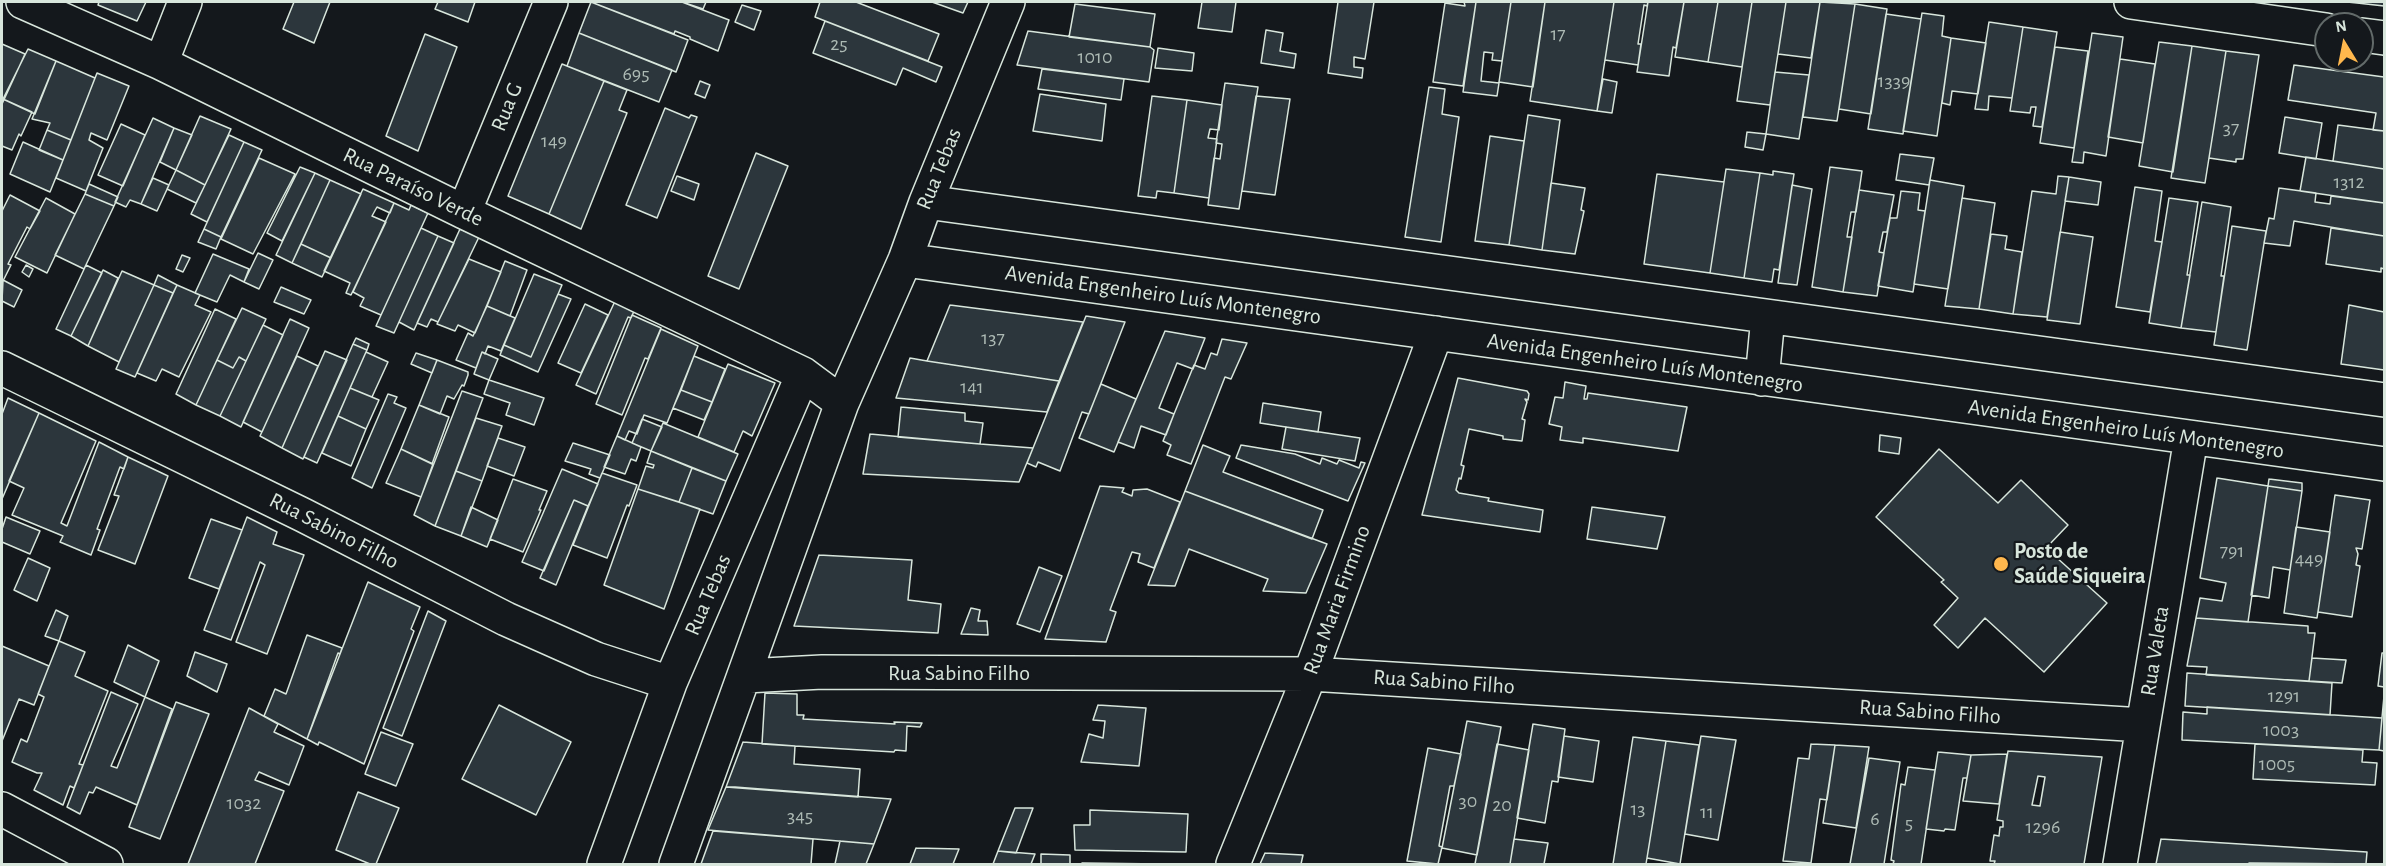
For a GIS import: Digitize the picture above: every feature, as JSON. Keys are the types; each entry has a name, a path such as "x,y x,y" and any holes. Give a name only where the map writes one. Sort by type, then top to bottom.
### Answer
{"street":[{"name":"Rua Paraíso Verde","path":"22,2 161,63 464,212 803,374"},
{"path":"161,63 185,2"},
{"name":"Rua G","path":"464,212 551,2"},
{"name":"Rua Tebas","path":"676,864 842,403 905,260 926,202 1008,2"},
{"path":"2131,2 2314,28"},
{"path":"926,202 2385,400"},
{"name":"Avenida Engenheiro Luís Montenegro","path":"905,260 1762,380 2385,464"},
{"path":"1762,380 1768,317"},
{"name":"Rua Maria Firmino","path":"1233,864 1310,674 1436,333"},
{"name":"Rua Sabino Filho","path":"2,368 303,515 506,619 596,659 670,683"},
{"path":"803,374 842,403"},
{"name":"Rua Tebas","path":"604,864 670,683 803,374"},
{"name":"Rua Valeta","path":"2120,864 2190,438"},
{"name":"Rua Sabino Filho","path":"745,676 822,672 1310,674 2143,725"},
{"path":"2,809 106,864"}],"building":[{"path":"99,2 146,2 137,21 98,5"},
{"path":"294,2 330,2 314,43 283,29"},
{"path":"438,2 475,2 468,22 435,9"},
{"path":"591,2 688,40 676,72 579,33"},
{"path":"591,2 682,2 729,20 718,51 675,31 674,34"},
{"path":"682,2 706,2 703,9"},
{"path":"820,2 856,2 939,34 928,61 815,17"},
{"path":"932,2 968,2 963,13"},
{"path":"1202,2 1236,2 1232,32 1198,28"},
{"path":"1338,2 1374,2 1365,59 1354,57 1354,67 1363,68 1362,78 1328,73"},
{"path":"1464,2 1476,2 1463,86 1433,82 1445,3 1465,6"},
{"path":"1476,2 1511,2 1502,61 1492,60 1493,53 1484,52 1481,81 1499,83 1497,96 1463,92"},
{"path":"1511,2 1545,2 1533,87 1499,82"},
{"path":"1545,2 1614,2 1597,111 1530,101"},
{"path":"1614,2 1648,2 1647,6 1644,5 1638,44 1641,44 1638,65 1605,60"},
{"path":"1648,2 1684,2 1676,48 1673,47 1669,76 1637,72"},
{"path":"1684,2 1718,2 1708,62 1675,57"},
{"path":"1718,2 1752,2 1742,67 1708,62"},
{"path":"1752,2 1786,2 1770,105 1737,101"},
{"path":"1786,2 1820,2 1811,58 1778,54"},
{"path":"1820,2 1855,4 1837,121 1803,117"},
{"path":"2347,2 2384,2 2384,6 2357,3"},
{"path":"1075,4 1155,14 1150,47 1069,37"},
{"path":"1855,4 1887,9 1871,114 1839,109"},
{"path":"742,5 761,11 754,30 735,22"},
{"path":"1922,13 1944,16 1942,36 1951,38 1937,136 1903,131"},
{"path":"1886,14 1921,19 1903,134 1868,129"},
{"path":"825,21 942,67 936,82 903,68 896,85 813,53"},
{"path":"1989,22 2023,27 2012,98 1989,96 1988,110 1975,109"},
{"path":"2023,27 2057,32 2042,127 2033,126 2036,107 2031,107 2030,113 2010,111"},
{"path":"1266,30 1283,33 1280,51 1296,54 1294,68 1261,63"},
{"path":"1028,31 1150,47 1154,50 1149,82 1017,65"},
{"path":"579,33 672,70 659,102 567,66"},
{"path":"2092,33 2123,37 2106,156 2084,152 2083,163 2072,162"},
{"path":"425,34 457,47 418,151 386,136"},
{"path":"1951,38 1986,43 1978,94 1952,91 1950,105 1942,103"},
{"path":"2159,42 2192,46 2173,172 2139,166"},
{"path":"2,44 25,54 2,104"},
{"path":"2192,46 2226,51 2205,183 2171,178"},
{"path":"2055,47 2088,51 2074,148 2040,143"},
{"path":"1158,48 1194,53 1192,71 1155,68"},
{"path":"28,49 56,61 35,114 3,99"},
{"path":"2226,51 2259,55 2243,159 2236,159 2236,162 2209,158"},
{"path":"2120,59 2155,64 2143,143 2108,137"},
{"path":"56,61 95,78 71,140 47,130 50,123 32,119"},
{"path":"562,64 604,81 549,214 508,196"},
{"path":"2294,65 2314,68 2314,72 2346,72 2384,77 2384,131 2373,130 2376,113 2288,100"},
{"path":"1042,69 1124,79 1121,100 1038,89"},
{"path":"1775,72 1809,75 1799,139 1766,134"},
{"path":"97,73 129,86 107,140 91,133 89,140 103,148 86,191 56,178"},
{"path":"1603,79 1617,82 1612,113 1597,111"},
{"path":"604,81 627,90 619,110 627,113 581,229 549,214"},
{"path":"700,81 710,85 705,98 695,94"},
{"path":"1225,83 1258,87 1239,209 1208,205 1214,158 1220,159 1222,144 1216,143"},
{"path":"1429,87 1445,89 1442,114 1459,117 1441,242 1405,237"},
{"path":"1040,94 1106,104 1102,141 1033,131"},
{"path":"1152,96 1187,100 1174,193 1157,191 1156,198 1138,196"},
{"path":"1256,96 1290,99 1275,195 1242,191"},
{"path":"3,99 32,112 12,150 2,146"},
{"path":"1187,100 1222,105 1219,130 1210,129 1208,138 1217,139 1209,198 1174,193"},
{"path":"665,108 689,118 691,115 697,117 657,218 626,205"},
{"path":"1528,115 1560,120 1542,250 1509,245"},
{"path":"200,116 231,129 205,185 176,170"},
{"path":"2285,117 2322,123 2316,159 2279,153"},
{"path":"153,118 174,128 141,204 130,200 126,207 115,202"},
{"path":"121,124 145,135 123,186 98,175"},
{"path":"2338,125 2384,131 2384,169 2333,161"},
{"path":"174,128 192,135 176,170 160,162"},
{"path":"47,130 71,140 63,160 39,150"},
{"path":"1747,132 1766,134 1763,150 1745,147"},
{"path":"229,135 244,142 207,222 191,214"},
{"path":"1490,136 1524,141 1509,245 1475,241"},
{"path":"23,142 63,160 50,192 10,174"},
{"path":"244,142 262,150 221,237 204,229"},
{"path":"756,153 788,166 739,289 708,276"},
{"path":"1900,154 1934,158 1929,185 1896,180"},
{"path":"2306,157 2384,169 2384,203 2300,191"},
{"path":"259,158 295,174 253,254 221,239"},
{"path":"300,167 315,173 282,241 267,233"},
{"path":"1830,167 1862,171 1856,212 1851,212 1847,237 1852,237 1843,292 1812,287"},
{"path":"1726,169 1760,173 1744,278 1710,273"},
{"path":"176,170 205,185 196,203 167,189"},
{"path":"1773,171 1794,174 1779,270 1774,269 1772,282 1744,278 1760,173 1773,175"},
{"path":"315,173 330,180 292,263 276,255"},
{"path":"1657,174 1724,182 1710,273 1644,264"},
{"path":"677,176 699,184 694,200 671,191"},
{"path":"2058,176 2069,177 2047,317 2013,314 2032,191 2056,194"},
{"path":"2069,177 2101,182 2098,205 2065,201"},
{"path":"153,178 169,185 157,211 141,204"},
{"path":"330,180 361,194 331,258 301,244"},
{"path":"1930,180 1964,186 1948,289 1914,284"},
{"path":"1551,183 1585,188 1581,210 1584,211 1575,254 1542,250"},
{"path":"89,184 118,197 114,206 85,194"},
{"path":"1792,185 1812,189 1797,285 1778,283"},
{"path":"2135,187 2162,191 2155,241 2162,242 2150,312 2116,307"},
{"path":"2279,188 2316,193 2315,202 2330,204 2331,196 2384,203 2384,236 2294,221 2290,246 2264,243 2269,218 2274,219"},
{"path":"363,189 394,203 390,213 377,207 372,216 386,222 351,295 346,293 350,283 324,271"},
{"path":"1859,190 1894,195 1887,232 1883,232 1879,252 1884,253 1877,296 1843,292"},
{"path":"1901,191 1920,193 1918,210 1925,211 1913,292 1878,286 1890,218 1897,218"},
{"path":"85,194 114,206 84,269 55,255"},
{"path":"10,195 40,211 30,229 27,227 8,264 11,265 2,283 2,211"},
{"path":"46,198 75,214 47,273 15,257"},
{"path":"1962,198 1995,203 1979,309 1945,306"},
{"path":"2169,198 2198,202 2187,275 2190,275 2181,328 2149,323"},
{"path":"2202,202 2231,207 2216,332 2181,328"},
{"path":"394,203 409,210 411,205 428,213 381,315 360,306 364,298 353,292"},
{"path":"2232,226 2266,231 2247,350 2214,345"},
{"path":"421,228 438,236 394,333 376,326"},
{"path":"2331,228 2384,236 2384,269 2381,268 2381,272 2326,264"},
{"path":"204,229 221,237 216,249 198,242"},
{"path":"460,229 479,237 438,322 431,319 427,327 417,323"},
{"path":"2060,232 2093,237 2080,324 2047,320"},
{"path":"1991,234 2007,236 2005,249 2022,252 2013,314 1979,309"},
{"path":"438,236 454,243 414,330 399,322"},
{"path":"301,244 331,258 322,277 292,263"},
{"path":"258,253 273,260 259,289 244,282"},
{"path":"213,254 249,269 244,282 230,275 217,302 195,293"},
{"path":"182,255 190,258 183,272 176,269"},
{"path":"469,259 501,272 475,333 458,325 455,331 437,324"},
{"path":"505,261 527,270 510,316 487,306"},
{"path":"26,265 33,269 29,277 22,272"},
{"path":"86,265 102,273 71,336 56,329"},
{"path":"103,270 118,278 88,346 71,336"},
{"path":"122,271 154,285 119,362 88,346"},
{"path":"534,274 562,285 531,357 504,345"},
{"path":"158,275 177,285 173,293 154,285"},
{"path":"3,280 22,290 14,307 2,301"},
{"path":"154,285 173,293 135,377 116,369"},
{"path":"177,285 200,295 195,305 211,312 179,377 162,369 156,381 137,373"},
{"path":"281,287 311,300 304,314 274,302"},
{"path":"558,294 571,299 538,372 500,355 504,345 531,357"},
{"path":"616,299 635,309 631,318 628,317 596,394 576,385"},
{"path":"585,304 608,315 581,373 558,363"},
{"path":"950,305 1083,322 1059,381 927,361"},
{"path":"2349,305 2384,312 2384,370 2341,364"},
{"path":"487,306 515,318 501,351 488,346 485,354 482,352 476,368 456,360 468,333 473,336"},
{"path":"242,308 266,319 246,361 239,357 233,368 217,360"},
{"path":"215,309 236,319 196,405 176,394"},
{"path":"632,315 661,328 648,359 645,358 622,415 596,404"},
{"path":"1086,316 1125,322 1089,414 1082,412 1060,471 1038,462 1036,467 1027,463"},
{"path":"290,319 309,328 262,432 243,422"},
{"path":"263,325 283,335 241,427 220,416"},
{"path":"661,329 698,346 667,423 644,415 637,434 629,431 625,440 617,436"},
{"path":"1165,331 1205,338 1193,369 1177,363 1159,408 1174,414 1166,435 1141,426 1134,448 1118,442"},
{"path":"356,338 369,344 367,350 353,344"},
{"path":"1222,339 1247,343 1231,379 1225,377 1191,464 1167,455 1171,445 1163,441 1194,365 1205,369 1211,353 1217,355"},
{"path":"353,344 367,350 317,463 304,457"},
{"path":"325,351 347,360 303,459 282,448"},
{"path":"366,352 388,362 372,397 350,388"},
{"path":"482,352 498,359 489,380 474,374"},
{"path":"416,353 437,360 432,373 411,364"},
{"path":"297,356 318,366 282,448 260,436"},
{"path":"694,356 725,369 712,402 681,390"},
{"path":"239,357 246,361 220,416 196,405 217,360 233,368"},
{"path":"910,358 1059,381 1047,412 896,398"},
{"path":"437,360 468,372 464,386 462,385 454,399 447,396 440,414 419,405"},
{"path":"728,364 775,383 752,436 743,431 734,452 698,437"},
{"path":"1458,378 1527,391 1529,394 1528,400 1525,399 1527,402 1522,419 1525,420 1522,441 1503,439 1503,436 1469,429 1461,465 1464,466 1456,490 1459,493 1489,498 1488,501 1543,510 1540,532 1422,515"},
{"path":"489,380 544,398 534,425 506,415 510,403 484,394"},
{"path":"1565,382 1586,386 1584,399 1587,399 1588,393 1687,407 1678,451 1583,438 1583,443 1560,440 1562,427 1549,424 1555,397 1563,398"},
{"path":"1101,384 1136,399 1114,452 1079,438"},
{"path":"350,388 379,400 366,429 338,416"},
{"path":"681,390 712,402 704,420 673,408"},
{"path":"462,391 483,398 435,526 414,515"},
{"path":"388,394 397,397 394,403 406,408 372,488 352,478"},
{"path":"8,398 39,413 2,499 2,414"},
{"path":"1263,403 1321,412 1318,432 1260,423"},
{"path":"419,405 449,417 432,464 401,449"},
{"path":"901,407 965,413 965,421 983,423 980,444 898,437"},
{"path":"39,413 96,441 61,523 67,526 99,442 128,457 124,469 120,467 97,529 100,530 91,555 60,542 63,536 12,515 24,488 9,481"},
{"path":"338,416 366,429 351,466 322,453"},
{"path":"476,418 502,426 482,481 456,471"},
{"path":"642,419 662,427 651,451 632,443"},
{"path":"663,423 738,454 726,481 651,451"},
{"path":"1286,427 1360,438 1355,461 1282,449"},
{"path":"870,434 1033,448 1019,482 863,474"},
{"path":"1880,435 1901,438 1899,454 1879,451"},
{"path":"617,436 641,447 636,461 631,459 625,474 604,467"},
{"path":"498,438 525,447 514,476 487,466"},
{"path":"573,443 610,455 600,478 589,474 591,469 565,461"},
{"path":"1203,445 1230,456 1223,472 1323,510 1312,539 1185,491"},
{"path":"1241,445 1295,454 1320,464 1322,458 1337,464 1339,460 1359,468 1361,462 1365,463 1348,501 1236,458"},
{"path":"401,449 433,464 421,497 386,483"},
{"path":"1939,449 1998,503 2021,480 2068,525 2046,548 2107,603 2044,672 1985,618 1958,648 1934,625 1958,598 1941,582 1944,580 1876,517"},
{"path":"651,451 692,468 679,502 638,489 646,466 653,468 654,465 647,463"},
{"path":"128,457 168,476 135,564 98,550 119,496 114,495"},
{"path":"692,468 726,481 713,514 679,502"},
{"path":"562,469 598,484 588,506 574,500 544,571 522,562"},
{"path":"456,471 482,481 461,536 435,526"},
{"path":"602,473 637,485 607,558 573,545"},
{"path":"2217,478 2268,486 2248,622 2196,618 2200,598 2222,601 2226,583 2200,578"},
{"path":"513,479 547,491 523,552 490,539"},
{"path":"2269,479 2302,483 2302,491 2268,486"},
{"path":"1100,486 1124,488 1122,492 1132,496 1133,490 1147,489 1180,502 1154,568 1138,562 1140,554 1132,552 1110,610 1116,612 1106,642 1045,639"},
{"path":"2268,486 2302,491 2290,570 2273,567 2269,598 2251,595"},
{"path":"638,489 700,509 664,609 604,585"},
{"path":"1185,491 1327,544 1306,593 1263,591 1268,579 1189,549 1175,586 1148,585"},
{"path":"2335,495 2370,500 2362,549 2356,548 2358,554 2356,565 2360,566 2352,617 2318,612"},
{"path":"574,500 588,506 556,585 540,578"},
{"path":"471,507 498,520 487,547 461,536"},
{"path":"1592,507 1665,517 1657,549 1587,539"},
{"path":"6,517 40,531 30,554 2,542 2,529"},
{"path":"247,517 277,532 273,544 304,555 267,654 236,642 265,565 260,562 231,640 204,630"},
{"path":"211,519 242,530 219,589 189,578"},
{"path":"2296,527 2330,532 2317,618 2284,613"},
{"path":"819,555 912,560 908,600 941,604 938,633 794,626"},
{"path":"28,558 50,568 37,601 14,590"},
{"path":"1039,567 1062,576 1040,632 1017,624"},
{"path":"368,582 420,607 411,629 414,631 364,764 319,742 318,745 307,739"},
{"path":"971,608 980,610 978,621 987,621 988,635 961,634"},
{"path":"56,610 68,616 59,641 45,636"},
{"path":"428,611 446,621 402,736 383,728"},
{"path":"2196,618 2308,626 2308,633 2315,633 2309,681 2206,675 2207,667 2187,666"},
{"path":"307,635 342,648 340,654 338,653 307,739 264,716 275,689 286,694"},
{"path":"59,641 85,652 75,676 108,691 79,764 83,765 74,788 70,786 63,805 34,790 42,773 12,762 21,739 27,742 44,697 38,694"},
{"path":"128,645 159,661 145,697 114,682"},
{"path":"2,646 49,666 34,705 19,699 2,741"},
{"path":"195,652 227,664 217,692 187,676"},
{"path":"2382,653 2384,653 2384,687 2378,686"},
{"path":"2312,658 2346,660 2342,683 2309,681"},
{"path":"2187,673 2332,683 2330,715 2185,706"},
{"path":"111,692 138,704 111,766 117,768 145,697 172,709 137,805 96,787 93,793 89,792 80,814 67,807"},
{"path":"765,693 797,694 797,715 804,715 803,719 895,724 894,722 922,723 920,727 907,726 906,751 762,744"},
{"path":"2384,696 2384,751 2379,750"},
{"path":"176,702 209,714 160,839 129,827"},
{"path":"499,705 571,742 536,815 462,779"},
{"path":"1098,705 1146,708 1139,766 1081,762 1089,734 1103,738 1105,721 1093,720"},
{"path":"2207,707 2382,718 2379,750 2182,740 2183,712 2207,714"},
{"path":"249,708 278,724 274,732 304,746 289,785 259,772 255,780 284,791 255,864 188,864"},
{"path":"1467,721 1501,727 1477,855 1442,848"},
{"path":"1533,724 1565,729 1558,782 1552,781 1545,823 1517,818"},
{"path":"381,732 413,744 396,786 365,774"},
{"path":"1564,736 1599,741 1593,782 1558,777"},
{"path":"1701,736 1736,740 1718,840 1685,834"},
{"path":"1633,737 1666,741 1646,864 1613,864"},
{"path":"1666,741 1699,745 1680,864 1647,858"},
{"path":"743,742 795,746 794,764 860,769 858,797 726,787"},
{"path":"1497,744 1529,750 1510,864 1475,864"},
{"path":"1811,744 1835,745 1827,800 1820,799 1811,863 1783,861 1798,758 1809,759"},
{"path":"2255,744 2363,750 2362,762 2377,763 2375,785 2253,779"},
{"path":"1835,745 1869,747 1856,828 1823,823"},
{"path":"1428,748 1461,754 1454,786 1450,786 1438,864 1407,861"},
{"path":"2008,751 2102,757 2084,864 1994,864 1995,861 1990,861 1994,835 1999,836 2000,827 2003,827 2003,821 1997,820","holes":["2038,776 2045,777 2040,806 2032,805"]},
{"path":"1938,752 1971,755 1967,778 1963,778 1955,830 1926,829"},
{"path":"2007,754 1999,804 1963,801 1971,755"},
{"path":"1869,758 1900,762 1884,864 1850,864"},
{"path":"1908,767 1935,770 1921,864 1893,864 1894,861 1891,860 1901,784 1905,785"},
{"path":"726,787 891,799 874,844 708,830"},
{"path":"358,792 399,808 376,864 370,864 336,850"},
{"path":"1015,808 1033,808 1016,853 998,851"},
{"path":"1090,810 1188,814 1186,852 1075,850 1074,825 1090,825"},
{"path":"713,831 813,839 811,864 701,864"},
{"path":"1514,839 1548,843 1544,864 1510,864"},
{"path":"2161,839 2367,852 2366,864 2156,864"},
{"path":"840,841 874,844 866,864 835,864"},
{"path":"916,848 959,849 953,864 910,864"},
{"path":"998,851 1035,854 1031,864 993,864"},
{"path":"1265,853 1303,855 1301,864 1260,864"},
{"path":"1041,854 1070,855 1070,864 1041,864"},
{"path":"1082,863 1162,864 1083,864"}],"place":[{"name":"Posto de Saúde Siqueira","path":"2001,564"}]}
